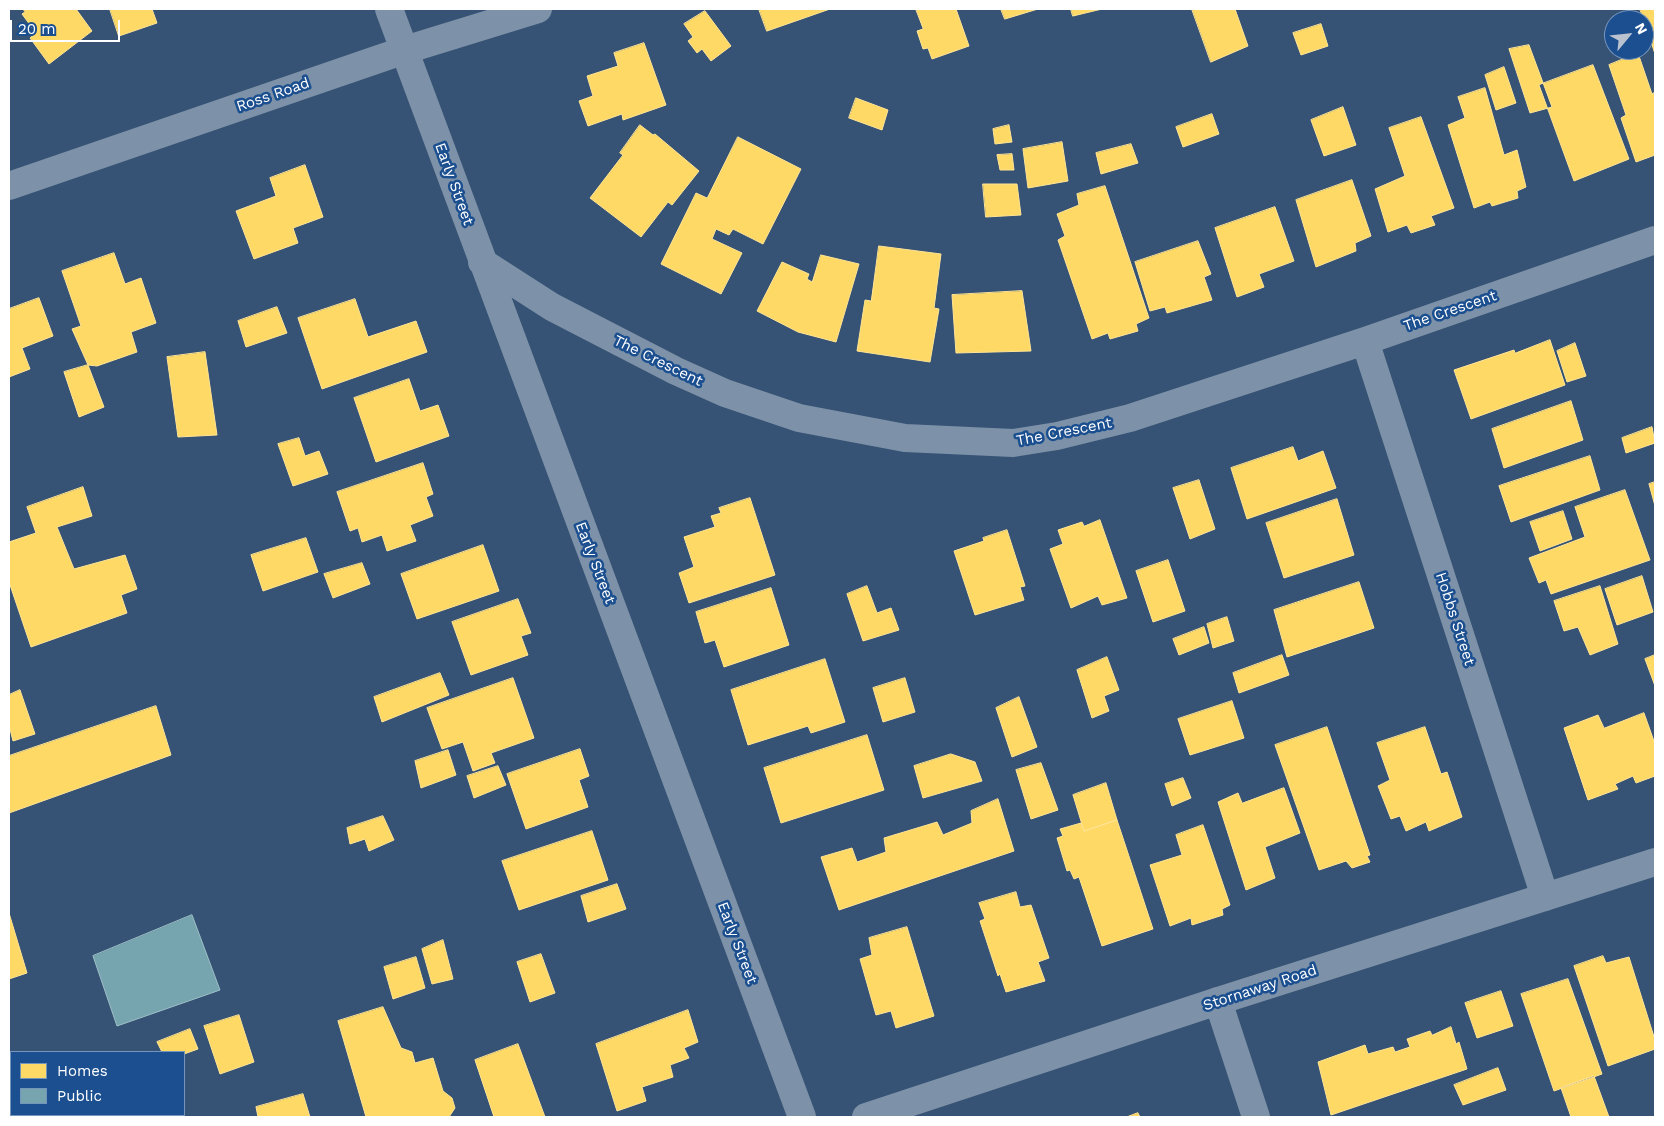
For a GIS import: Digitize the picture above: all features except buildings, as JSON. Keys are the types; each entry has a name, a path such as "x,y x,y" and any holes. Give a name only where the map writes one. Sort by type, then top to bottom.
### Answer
{"street":[{"name":"Early Street","path":"389,9 802,1117"},
{"name":"Ross Road","path":"9,186 405,50 538,9"},
{"name":"The Crescent","path":"482,262 552,307 676,371 725,393 799,418 905,438 1013,443 1057,436 1130,418 1365,341 1655,240"},
{"name":"Hobbs Street","path":"1365,341 1545,898"},
{"name":"Stornaway Road","path":"866,1117 1218,1001 1655,862"},
{"path":"1218,1001 1256,1117"}]}
